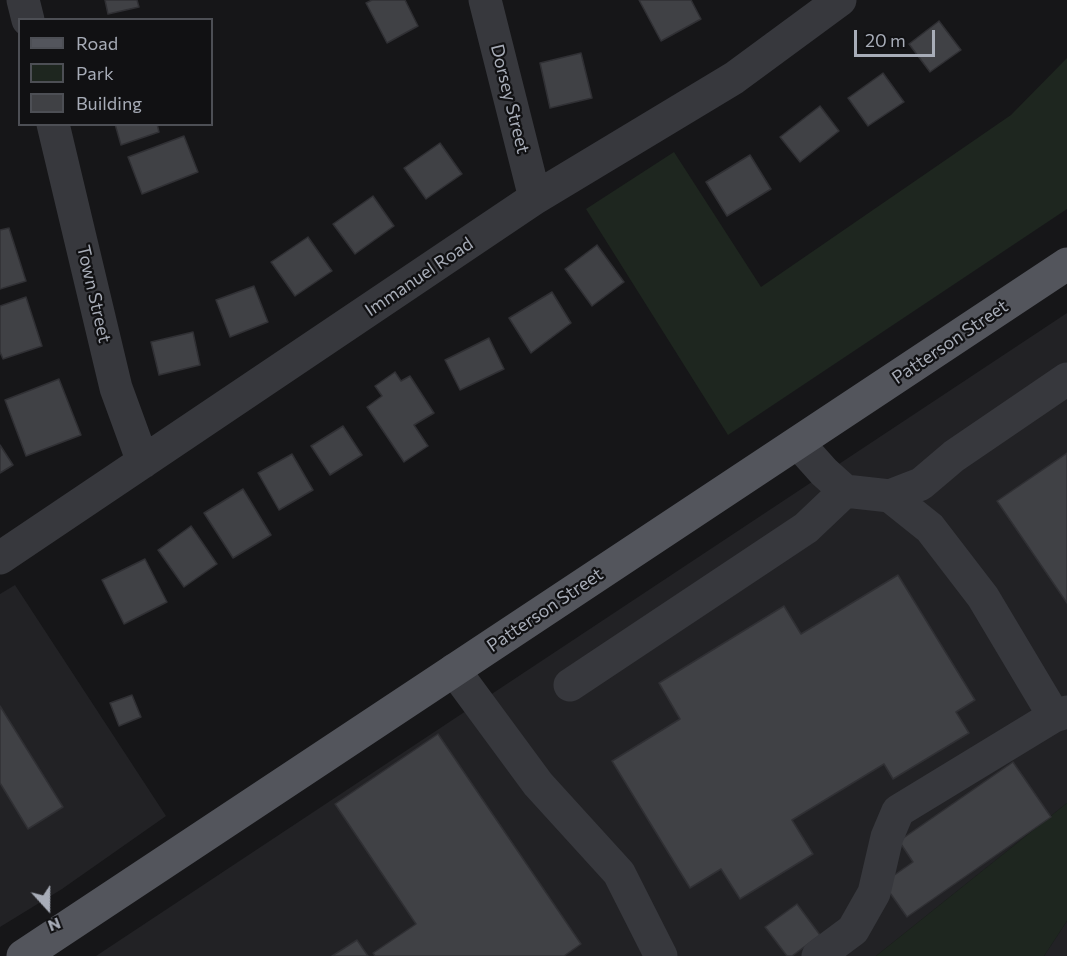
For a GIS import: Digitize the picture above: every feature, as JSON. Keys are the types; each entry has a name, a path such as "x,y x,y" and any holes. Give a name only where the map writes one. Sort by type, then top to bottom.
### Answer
{"main road":[{"name":"Patterson Street","path":"22,956 1067,264"}],"street":[{"path":"23,0 28,18"},
{"name":"Dorsey Street","path":"485,0 535,198"},
{"name":"Immanuel Road","path":"0,558 535,198 734,78 840,0"},
{"name":"Town Street","path":"53,126 116,388 143,462"},
{"path":"798,443 845,491 890,496 921,484 954,456 1067,379"},
{"path":"570,685 806,528 845,491"},
{"path":"818,956 853,930 874,894 887,837 898,811 1060,714 983,597 930,528 890,496"},
{"path":"454,670 538,784 619,873 661,956"}],"shaded area":[{"path":"1067,313 1067,803 876,956 96,956"},
{"path":"15,585 166,816 62,889 0,927 0,594"},
{"path":"1067,921 1067,956 1044,956"}],"green space":[{"path":"1067,58 1067,209 728,435 586,209 674,152 761,287 1011,115"},
{"path":"1067,803 1067,921 1044,956 876,956"}],"building":[{"path":"105,0 137,0 139,7 108,14"},
{"path":"372,0 405,0 418,26 387,43 366,3"},
{"path":"639,0 691,0 701,19 661,41"},
{"path":"939,21 961,50 930,72 909,44"},
{"path":"581,53 592,98 550,108 540,63"},
{"path":"883,73 904,102 868,126 848,98"},
{"path":"820,106 839,131 800,162 780,137"},
{"path":"116,126 158,126 159,132 121,145"},
{"path":"184,136 198,172 142,194 128,157"},
{"path":"440,143 462,174 426,199 404,168"},
{"path":"750,155 771,189 727,216 706,182"},
{"path":"373,196 394,226 355,254 333,224"},
{"path":"9,228 26,281 0,289 0,230"},
{"path":"308,237 332,271 295,296 271,262"},
{"path":"597,245 624,282 592,306 565,269"},
{"path":"254,286 268,322 230,337 216,300"},
{"path":"552,292 571,323 531,353 509,318"},
{"path":"26,297 42,346 3,359 0,352 0,306"},
{"path":"193,332 200,365 159,375 151,342"},
{"path":"489,338 504,369 460,390 445,360"},
{"path":"395,372 401,381 410,376 434,413 414,425 428,446 404,462 367,407 382,396 375,386"},
{"path":"59,379 81,435 26,456 5,400"},
{"path":"343,426 362,455 330,475 311,446"},
{"path":"0,445 13,465 0,473"},
{"path":"1067,453 1067,603 997,501"},
{"path":"292,454 313,490 279,510 258,473"},
{"path":"243,489 271,535 233,558 204,513"},
{"path":"191,526 217,564 184,587 158,550"},
{"path":"145,559 167,602 124,624 102,580"},
{"path":"898,575 975,700 956,712 969,733 893,779 884,764 792,820 813,854 740,899 721,869 690,888 612,761 680,719 659,683 784,606 801,634"},
{"path":"132,695 141,717 119,726 110,703"},
{"path":"0,706 63,807 28,829 0,783"},
{"path":"438,734 581,944 564,956 375,956 373,953 416,924 335,804"},
{"path":"1013,762 1051,817 907,917 883,883 913,862 899,841"},
{"path":"797,904 820,935 792,956 787,956 765,927"},
{"path":"357,940 368,956 332,956"}]}
